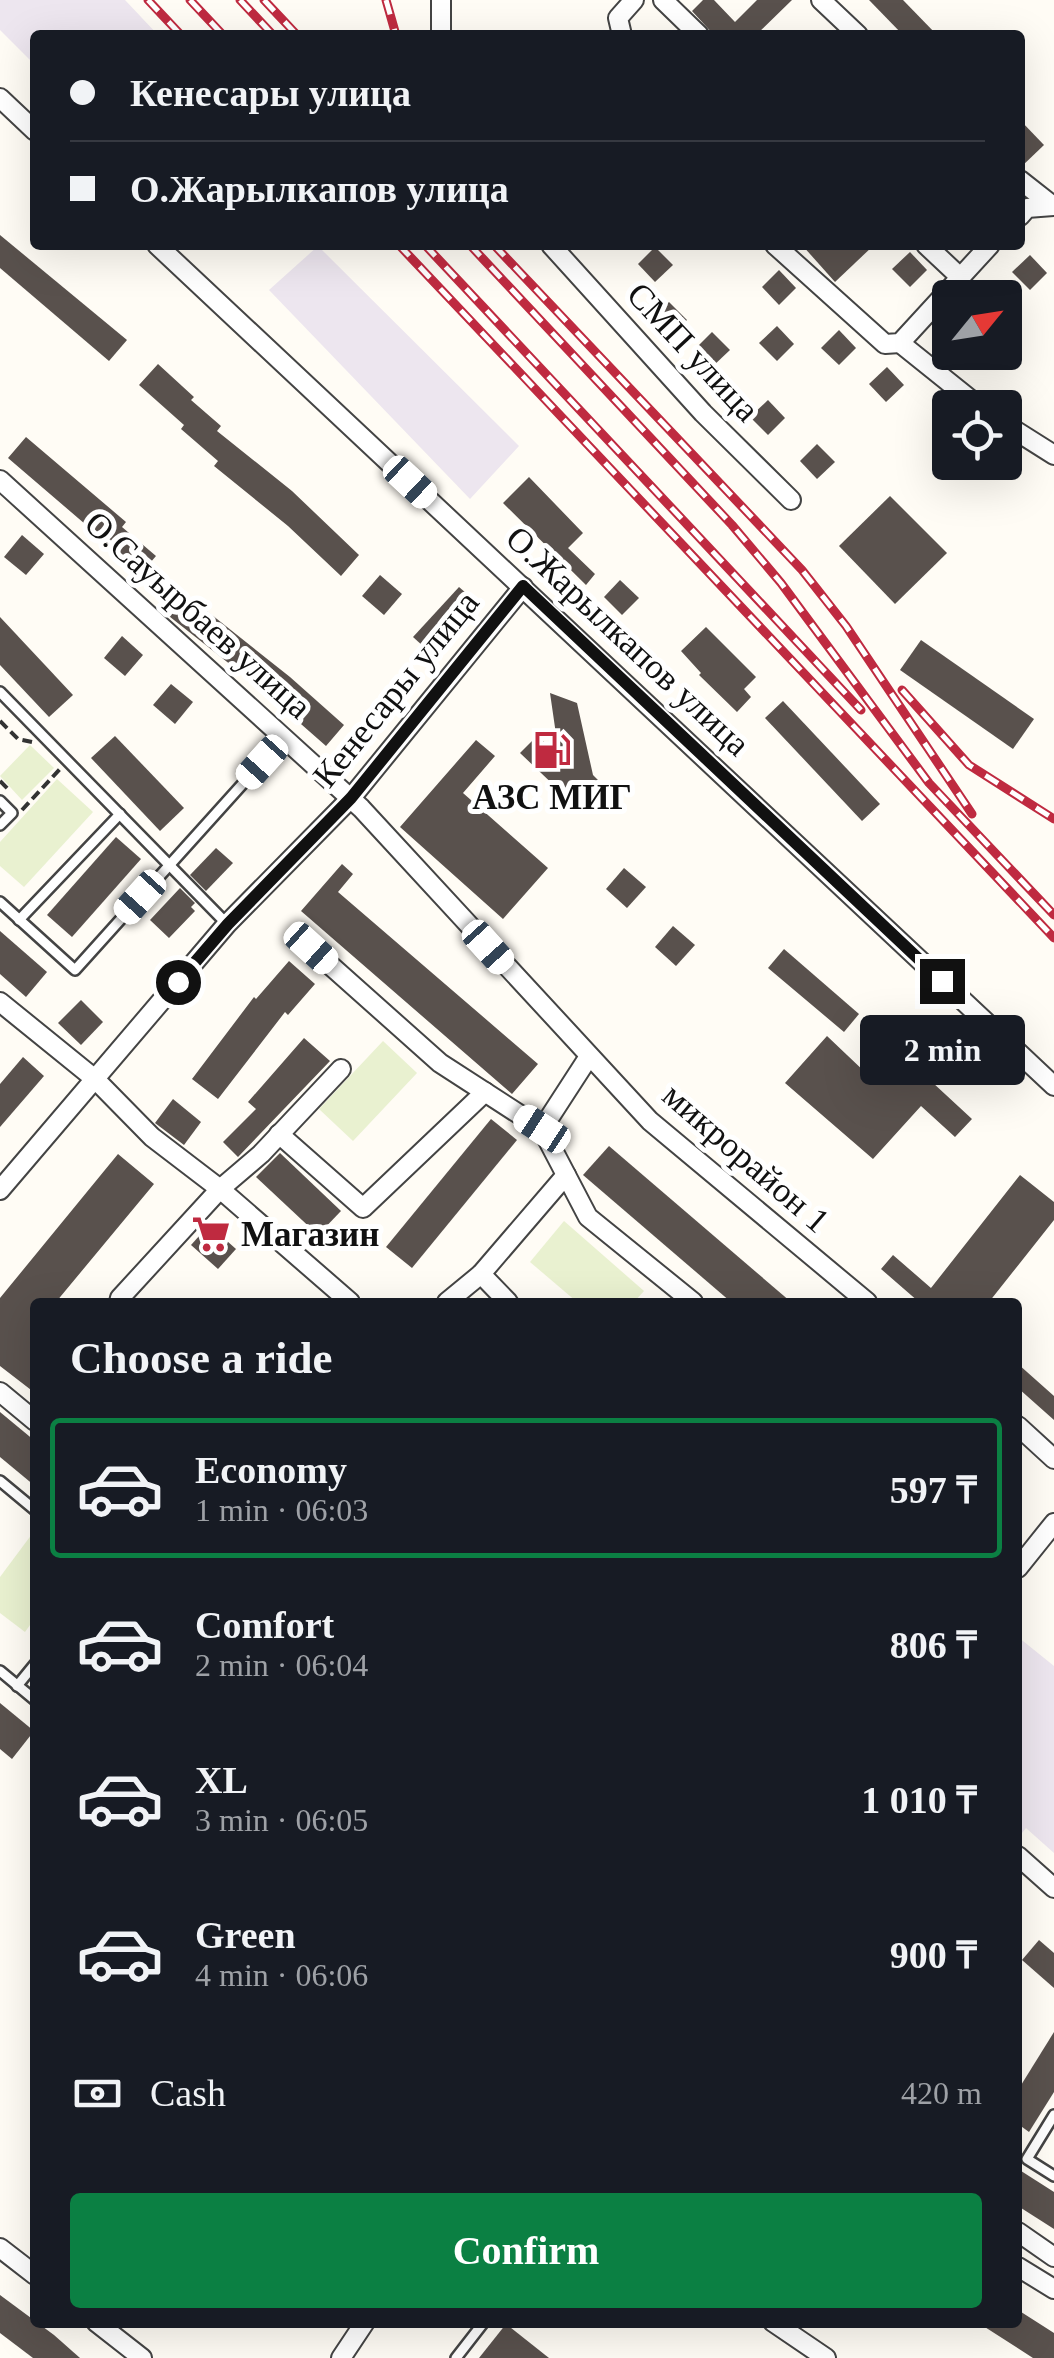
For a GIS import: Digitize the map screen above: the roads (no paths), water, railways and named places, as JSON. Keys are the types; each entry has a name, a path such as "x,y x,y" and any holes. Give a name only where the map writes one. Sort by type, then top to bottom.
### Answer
{"street":[{"path":"441,0 441,30"},
{"path":"621,30 618,18 634,0"},
{"path":"662,0 694,30"},
{"path":"820,0 853,30"},
{"path":"0,98 30,125"},
{"path":"1025,184 1054,206"},
{"path":"1025,211 1054,206"},
{"name":"О.Жарылкапов улица","path":"163,250 1054,1086"},
{"name":"СМП улица","path":"555,250 703,414 791,500"},
{"path":"781,250 885,344 900,343 959,390"},
{"path":"931,250 959,276"},
{"path":"900,343 985,250"},
{"path":"1022,435 1054,455"},
{"name":"О.Сауырбаев улица","path":"0,480 351,798"},
{"name":"Кенесары улица","path":"0,1190 228,924 351,798 523,586"},
{"name":"микрорайон 1","path":"351,798 650,1121 855,1298"},
{"path":"311,948 440,1062 542,1129 588,1217 688,1298"},
{"path":"0,1002 95,1080 152,1137 220,1189 345,1298"},
{"path":"542,1129 588,1058"},
{"path":"120,1298 220,1189 341,1068"},
{"path":"279,1134 363,1208 485,1092"},
{"path":"452,1298 481,1274 566,1174"},
{"path":"481,1274 504,1298"},
{"path":"2,1397 30,1417"},
{"path":"1022,1430 1054,1458"},
{"path":"1022,1563 1054,1523"},
{"path":"1022,1860 1054,1888"},
{"path":"1022,2235 1054,2257"},
{"path":"0,2248 30,2271"},
{"path":"1022,2269 1054,2289"},
{"path":"104,2328 142,2358"},
{"path":"341,2358 361,2328"},
{"path":"781,2328 826,2358"},
{"path":"801,2342 809,2328"}],"lane":[{"path":"0,692 228,924"},
{"path":"0,902 75,970 285,737"},
{"path":"0,801 12,813 0,825"},
{"path":"19,920 120,814"},
{"path":"0,1481 30,1506"},
{"path":"17,1686 30,1670"},
{"path":"0,1671 30,1696"},
{"path":"1054,2115 1027,2159 1054,2176"},
{"path":"456,2358 479,2328"}],"railway":[{"path":"148,0 176,30"},
{"path":"190,0 218,30"},
{"path":"240,0 268,30"},
{"path":"264,0 292,30"},
{"path":"386,0 395,30"},
{"path":"404,250 1054,938"},
{"path":"430,250 861,710"},
{"path":"475,250 732,525 781,583 929,783 1054,915"},
{"path":"499,250 802,570 846,626 972,814"},
{"path":"902,690 969,765 1054,819"}],"place":[{"name":"АЗС МИГ","path":"552,750"},
{"name":"Магазин","path":"211,1234"}]}
